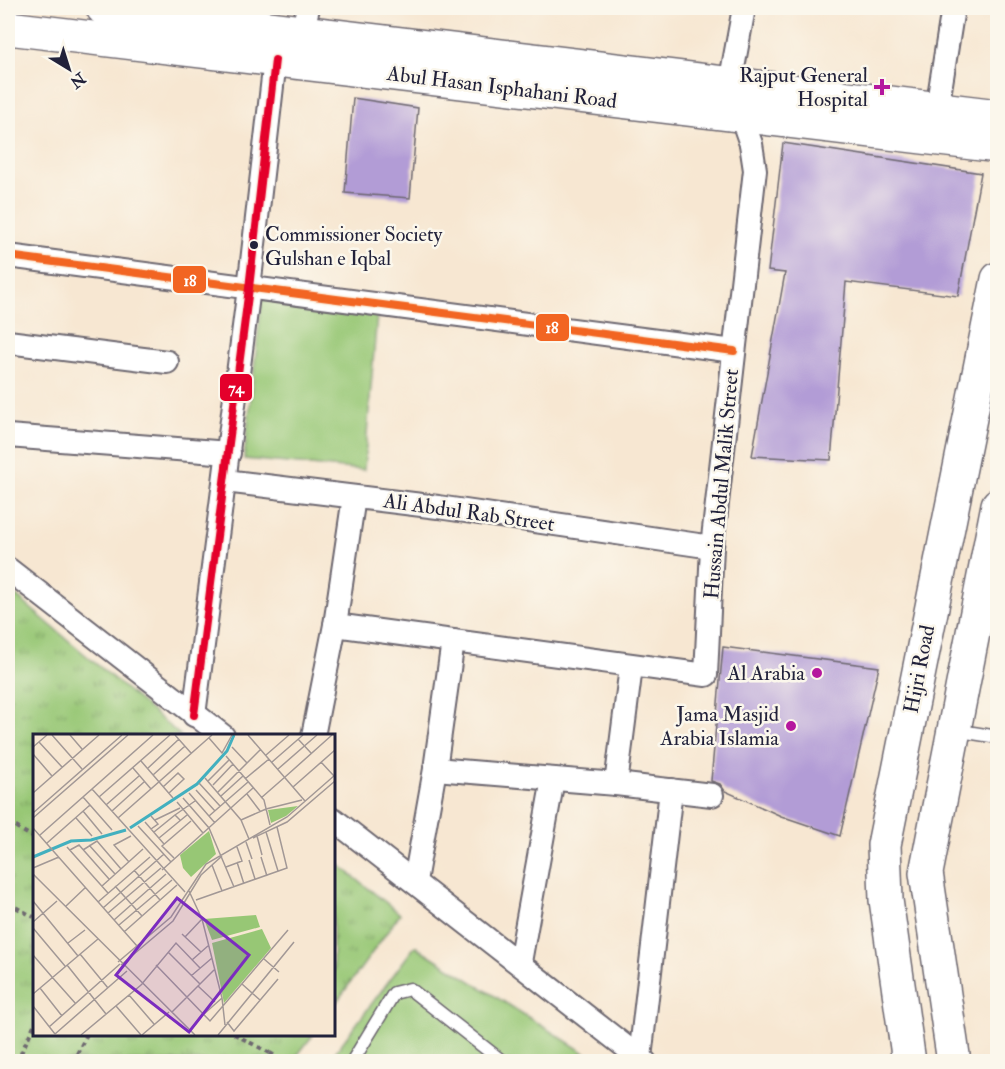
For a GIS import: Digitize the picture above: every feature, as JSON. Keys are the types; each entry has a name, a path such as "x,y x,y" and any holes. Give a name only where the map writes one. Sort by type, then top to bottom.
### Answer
{"main road":[{"name":"Abul Hasan Isphahani Road","path":"103,8 305,20 684,94 740,116 998,146"},
{"name":"Abul Hasan Isphahani Road","path":"8,28 275,60 684,94 730,84 998,116"},
{"name":"Hijri Road","path":"909,1062 886,900 884,845 998,279"},
{"path":"954,1062 926,873 998,505"}],"street":[{"path":"730,84 744,8"},
{"path":"937,109 953,8"},
{"path":"194,715 229,453 275,60"},
{"name":"Hussain Abdul Malik Street","path":"631,667 706,675 712,547 754,170 751,144 730,84"},
{"path":"8,256 734,351"},
{"path":"8,342 167,362"},
{"path":"8,436 229,453"},
{"name":"Ali Abdul Rab Street","path":"225,481 712,547"},
{"path":"313,734 335,625 354,497"},
{"path":"8,569 220,734"},
{"path":"335,625 631,667 616,783"},
{"path":"415,881 435,769 453,641"},
{"path":"435,769 616,783 712,795"},
{"path":"520,962 553,779"},
{"path":"643,1060 670,790"},
{"path":"334,820 520,962 643,1060"}],"lane":[{"path":"953,729 998,737"},
{"path":"352,1062 394,993 405,988 410,989 502,1062"}],"path":[{"path":"8,822 33,837"},
{"path":"8,903 33,916"},
{"path":"17,1062 33,1027"},
{"path":"73,1062 86,1036"},
{"path":"236,1036 285,1062"},
{"path":"264,1062 270,1053"}],"green space":[{"path":"263,290 377,315 364,470 244,459"},
{"path":"8,589 179,734 33,734 33,1036 312,1036 293,1061 8,1061"},
{"path":"334,861 400,914 334,1006"},
{"path":"415,946 598,1061 328,1062"}],"building":[{"path":"353,98 418,108 410,198 345,193"},
{"path":"783,143 981,173 958,296 846,282 831,460 752,456 785,273 768,271"},
{"name":"Jama Masjid Arabia Islamia","path":"723,647 879,667 840,836 781,816 725,791 720,784 711,781"}],"transit line":[{"name":"74","path":"194,715 249,288 275,60"},
{"name":"18","path":"8,256 734,351"}],"place":[{"name":"Rajput General Hospital","path":"882,87"},
{"name":"Commissioner Society Gulshan e Iqbal","path":"254,245"},
{"name":"Al Arabia","path":"817,673"},
{"name":"Jama Masjid Arabia Islamia","path":"791,726"}]}
